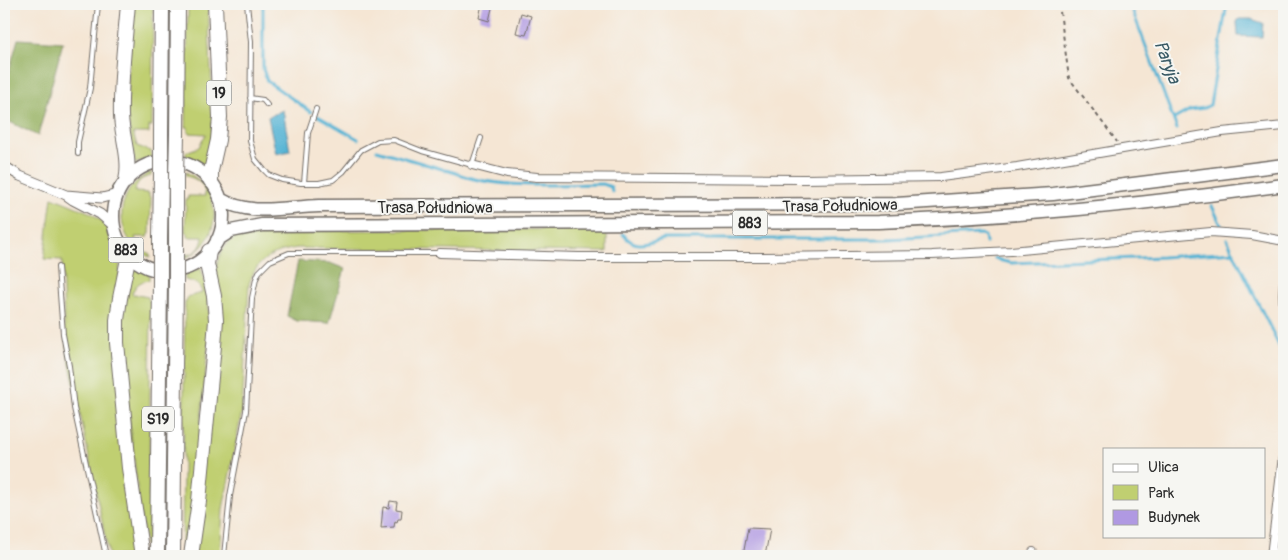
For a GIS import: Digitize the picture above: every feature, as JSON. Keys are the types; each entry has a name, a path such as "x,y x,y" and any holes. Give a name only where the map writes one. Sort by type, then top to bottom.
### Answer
{"highway":[{"path":"126,181 128,159 121,115 128,4"},
{"name":"S19","path":"157,556 162,4"},
{"name":"S19","path":"173,556 178,4"},
{"name":"19","path":"211,181 210,171 218,140 220,117 215,4"},
{"name":"883","path":"172,161 190,166 202,172 211,181 220,199 222,220 213,245 199,260 187,267 166,270 146,266 129,254 121,243 114,226 114,207 118,194 126,181 136,172 147,165 172,161"},
{"name":"Trasa Południowa","path":"220,199 244,209 258,210 328,206 896,204 1053,194 1284,165"},
{"name":"Trasa Południowa","path":"213,245 239,228 262,224 868,222 978,218 1069,211 1284,185"},
{"path":"191,556 200,501 216,320 214,296 207,264 213,245"},
{"path":"129,254 119,305 117,342 129,468 142,556"}],"street":[{"path":"472,165 507,174 537,177 804,180 931,177 1017,167 1222,132 1284,126"},
{"path":"4,166 20,176 66,194 102,198 118,194"},
{"path":"66,194 73,200 100,214 114,226"},
{"path":"440,253 588,257 932,255 1020,250 1211,232 1252,235 1284,241"},
{"path":"1284,282 1284,313"},
{"path":"1271,556 1284,448"}],"lane":[{"path":"78,154 78,142 90,88 98,4"},
{"path":"247,4 251,42 250,141 255,159 270,175 282,180 319,184 332,180 343,172 361,150 378,141 394,140 422,152 472,165 481,138"},
{"path":"250,98 263,100 267,105"},
{"path":"304,183 308,133 316,109"},
{"path":"224,556 230,496 246,411 252,298 259,272 270,261 289,253 440,253"},
{"path":"58,267 63,334 74,408 106,556"}],"path":[{"path":"1059,4 1069,78 1116,139 1119,150"}],"green space":[{"path":"134,4 153,4 152,126 149,126 149,133 133,133 137,146 151,151 151,157 135,164 127,114"},
{"path":"188,4 208,4 213,115 210,147 205,165 186,156 186,152 199,147 206,134 188,133 188,127 186,127"},
{"path":"18,39 63,42 38,136 4,119 4,89"},
{"path":"151,172 151,176 142,179 138,183 135,192 149,193 151,198 150,234 148,237 135,237 138,247 150,254 150,257 141,253 128,239 124,230 122,211 124,201 130,189 138,180"},
{"path":"186,172 202,183 209,193 214,215 209,236 199,249 203,237 188,237 188,233 185,232 186,199 188,199 188,196 205,196 204,188 194,179 186,176"},
{"path":"52,197 91,213 102,221 108,228 120,259 119,279 139,556 109,556 68,354 64,324 62,260 44,259"},
{"path":"607,229 607,252 297,248 280,252 267,258 256,268 249,284 242,411 223,509 220,556 195,556 217,265 221,252 233,239 251,231"},
{"path":"298,261 330,263 345,269 329,323 297,321 287,316"},
{"path":"135,267 149,274 149,280 138,284 132,294 148,297 149,301 151,301 147,555 139,505 123,358 123,315 133,268"},
{"path":"201,268 208,297 210,326 188,556 182,556 185,301 187,301 187,297 202,293 200,287 185,280 185,274"},
{"path":"167,287 169,287 170,294 167,556 163,556"}],"water":[{"path":"1239,19 1251,19 1263,23 1262,37 1238,36 1237,22"},
{"path":"283,110 290,151 276,154 268,117"}],"building":[{"path":"482,4 493,4 489,21 479,18"},
{"path":"521,13 531,16 526,35 516,33"},
{"path":"390,501 397,502 396,509 402,510 401,519 398,519 397,522 395,521 394,527 381,528 383,507 389,508"},
{"path":"748,528 770,529 765,556 743,556"}],"waterway":[{"path":"263,4 263,69 267,81 311,112"},
{"name":"Paryja","path":"1130,4 1177,129"},
{"path":"1174,119 1190,110 1210,105 1227,4"},
{"path":"318,116 358,139"},
{"path":"377,150 490,182 528,185 603,184 611,187 612,192"},
{"name":"Paryja","path":"1212,206 1221,225"},
{"path":"623,234 637,244 664,239 888,239 981,234 985,236 986,243"},
{"name":"Paryja","path":"1227,239 1284,356"},
{"path":"995,258 1011,263 1234,252"}]}
